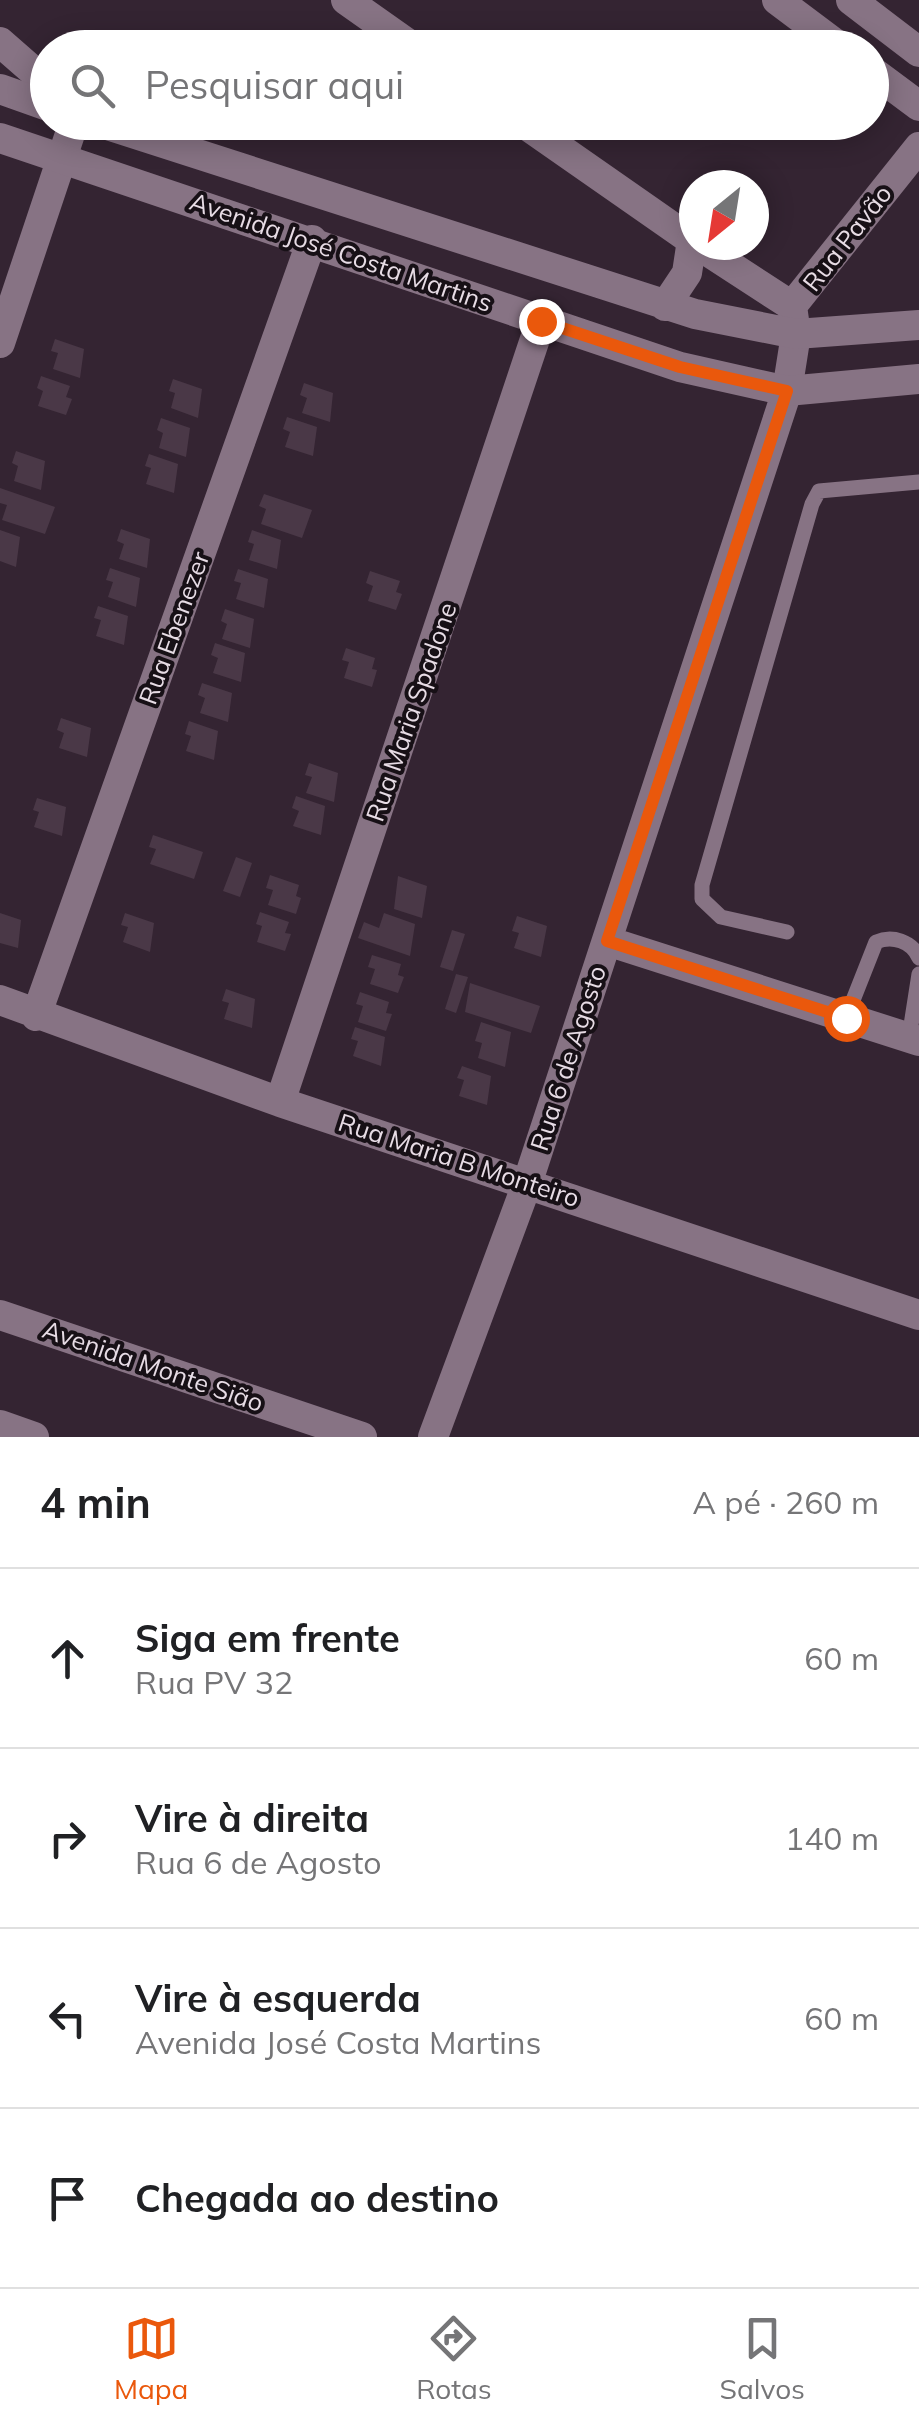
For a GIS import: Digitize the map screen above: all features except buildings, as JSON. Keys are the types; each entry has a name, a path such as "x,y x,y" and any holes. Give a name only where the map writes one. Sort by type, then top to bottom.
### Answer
{"street":[{"path":"346,0 388,30"},
{"path":"777,0 816,30"},
{"path":"851,0 919,52"},
{"path":"0,42 30,68"},
{"path":"889,84 919,106"},
{"path":"0,89 30,100"},
{"name":"Avenida José Costa Martins","path":"0,138 680,367 787,391 919,379"},
{"path":"0,343 68,140"},
{"name":"Avenida José Costa Martins","path":"153,140 665,306 794,320 919,325"},
{"path":"548,140 679,231"},
{"name":"Rua Pavão","path":"794,320 919,147"},
{"name":"Rua Ebenezer","path":"36,1016 312,240"},
{"path":"665,306 687,273 690,260"},
{"path":"718,260 794,320"},
{"name":"Rua 6 de Agosto","path":"433,1437 528,1181 787,391 794,320"},
{"name":"Rua Maria Spadone","path":"280,1102 541,321"},
{"path":"607,941 914,1039"},
{"name":"Rua Maria B Monteiro","path":"0,1000 280,1102 528,1181 919,1316"},
{"name":"Avenida Monte Sião","path":"0,1314 362,1437"},
{"path":"0,1426 34,1437"}],"lane":[{"path":"787,932 721,917 702,899 702,885 812,504 820,491 919,482"},
{"path":"846,1018 876,942 888,938 908,943 919,958"},
{"path":"914,1039 919,974"}],"route":[{"path":"541,321 680,367 787,391 607,941 846,1018"}]}
